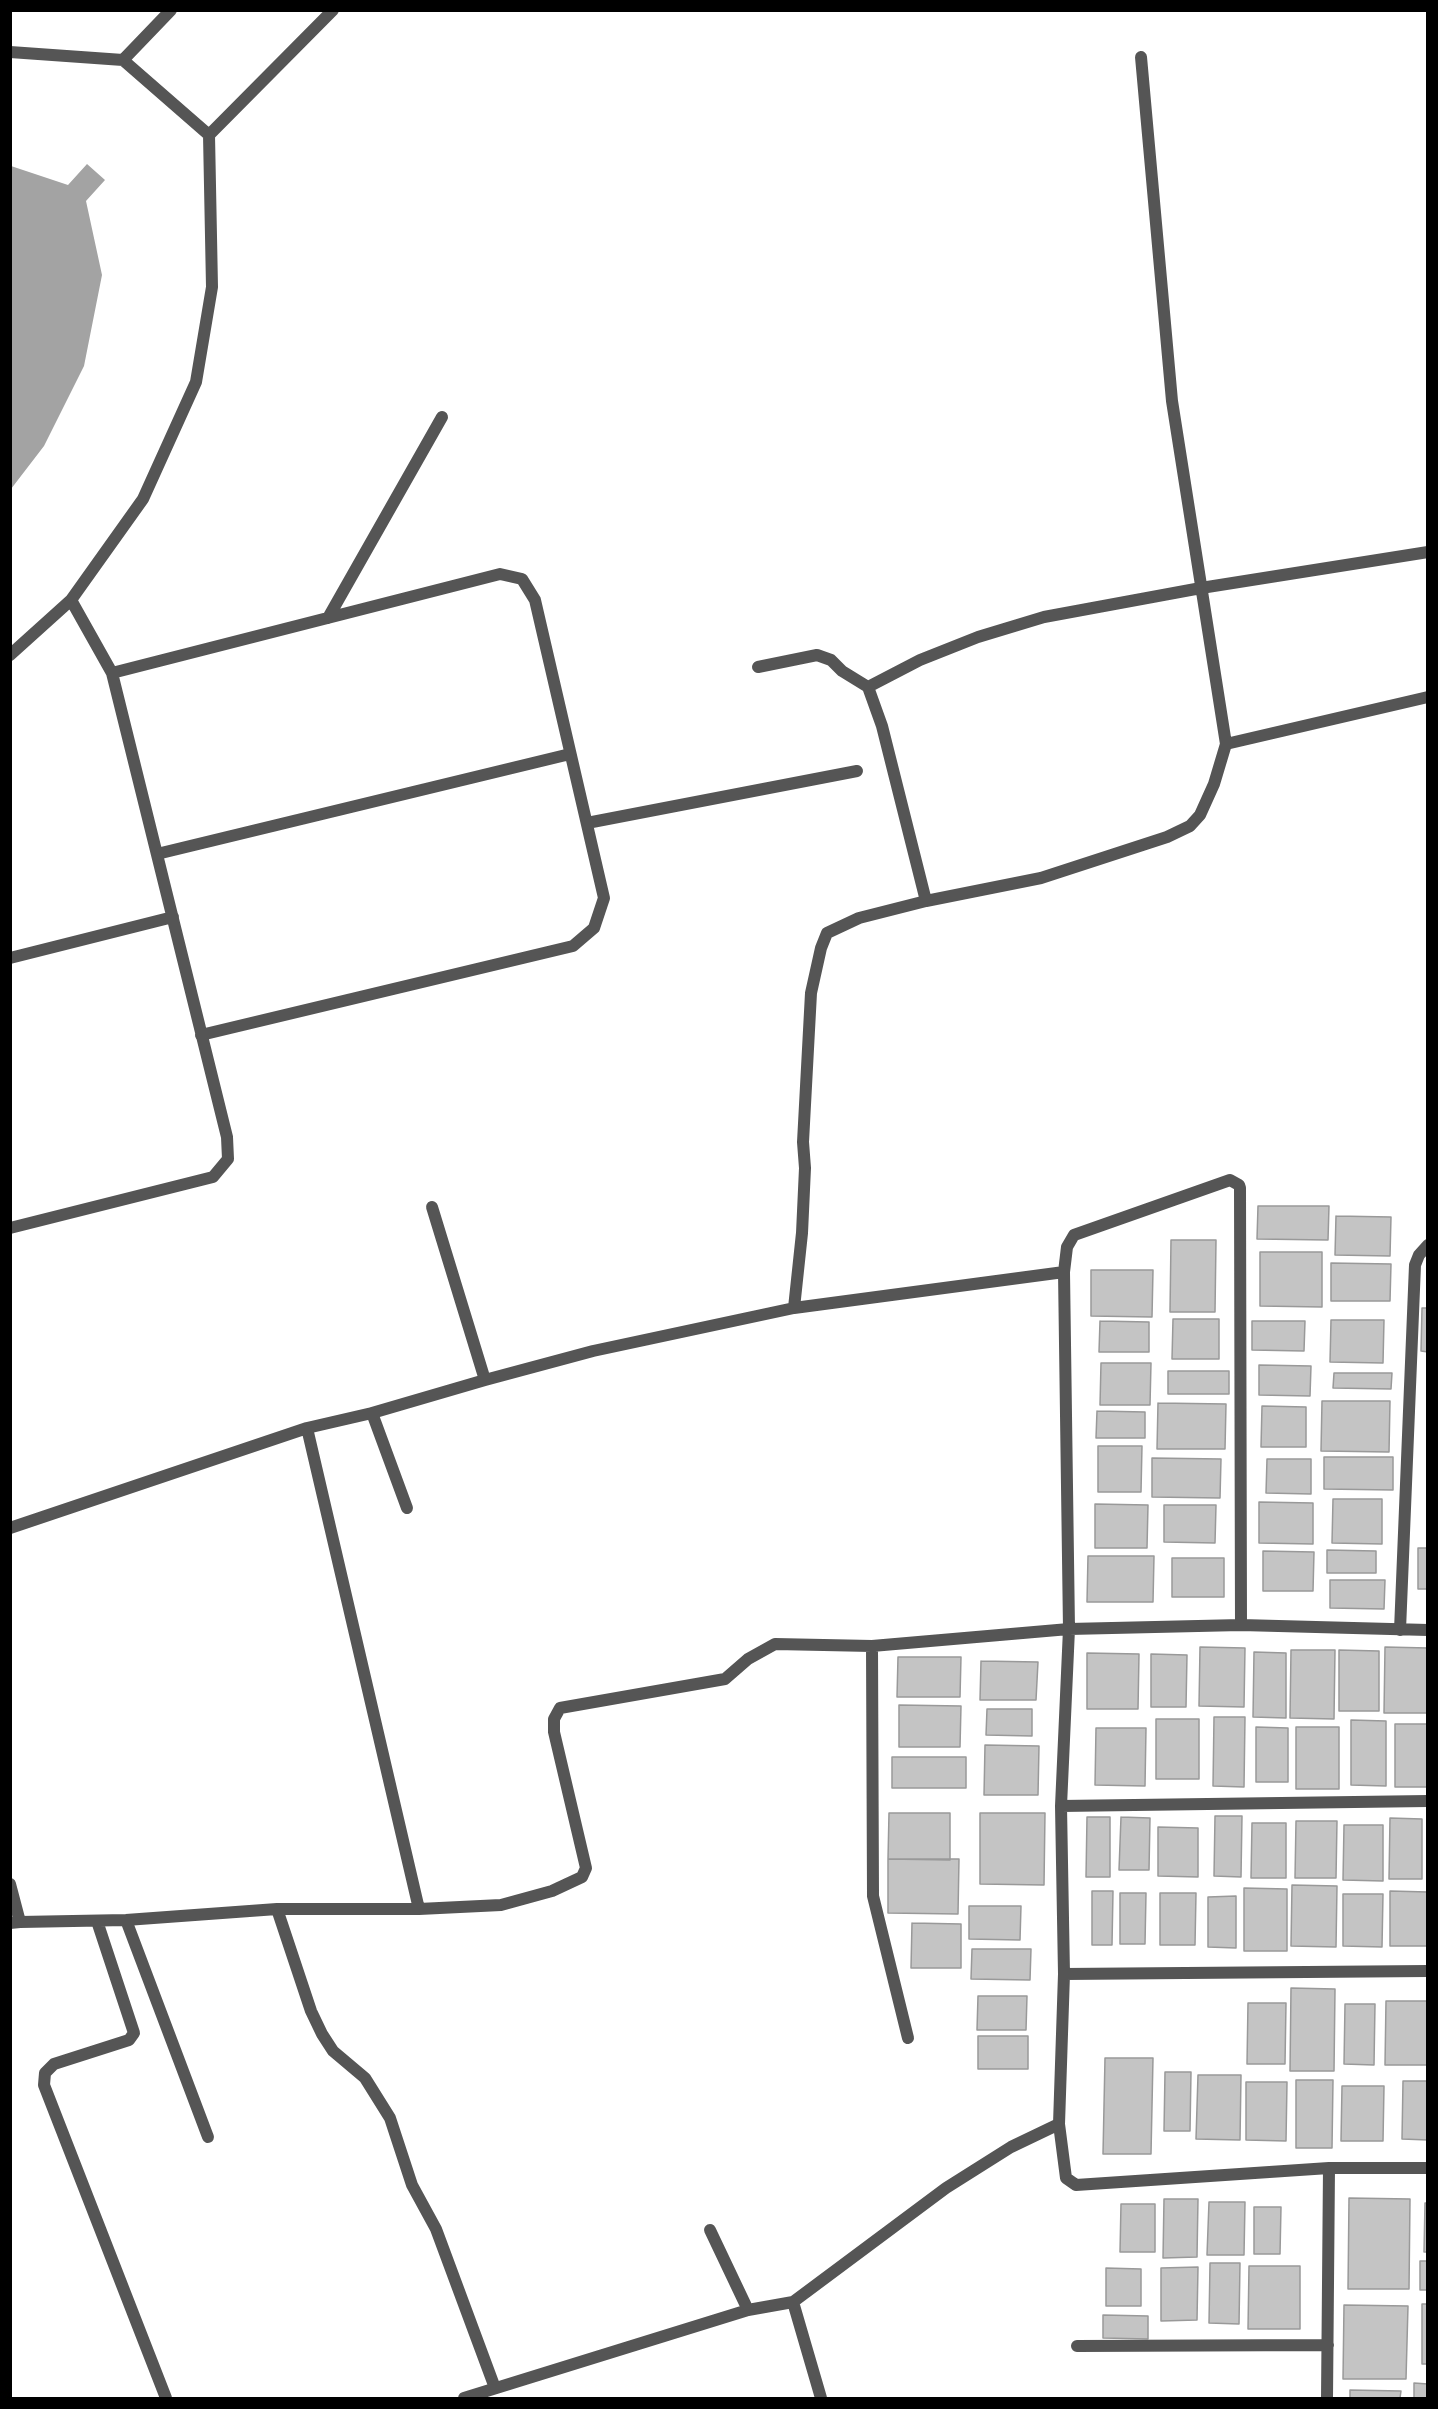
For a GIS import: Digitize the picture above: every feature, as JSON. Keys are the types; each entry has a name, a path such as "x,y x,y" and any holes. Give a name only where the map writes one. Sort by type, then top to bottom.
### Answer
{"street":[{"path":"123,60 171,10"},
{"path":"10,655 71,600 142,499 196,382 212,287 209,135 333,10"},
{"path":"10,52 123,60 209,135"},
{"path":"794,1308 802,1233 805,1168 803,1142 811,993 824,939 833,929 859,918 926,901 1041,878 1167,837 1190,826 1205,805 1226,744 1172,401 1141,57"},
{"path":"328,618 442,417"},
{"path":"868,687 920,660 978,637 1044,617 1201,588 1428,552"},
{"path":"112,673 500,574 522,579 535,600 604,898 594,928 573,946 201,1035"},
{"path":"10,1227 213,1177 228,1159 226,1137 112,673 71,600"},
{"path":"758,667 817,655 831,660 842,671 868,687 882,726 926,901"},
{"path":"1226,744 1428,697"},
{"path":"157,854 570,753"},
{"path":"587,823 857,771"},
{"path":"10,958 172,917"},
{"path":"1241,1625 1239,1185 1230,1180 1074,1235 1067,1247 1064,1272 1069,1629 1061,1806 1064,1974 1059,2124 1066,2178 1076,2185 1329,2168 1428,2168"},
{"path":"432,1207 485,1380"},
{"path":"1400,1630 1415,1265 1419,1255 1428,1245"},
{"path":"10,1528 307,1428 372,1413 592,1352 794,1308 1064,1272"},
{"path":"372,1413 407,1508"},
{"path":"307,1428 419,1909"},
{"path":"10,1884 15,1923 126,1920 277,1909 419,1909 501,1905 552,1891 582,1877 586,1868 554,1732 554,1719 560,1708 725,1679 748,1659 774,1644 872,1646 1069,1629 1241,1625 1428,1630"},
{"path":"872,1646 873,1896 908,2038"},
{"path":"1061,1806 1428,1801"},
{"path":"277,1909 311,2011 322,2034 333,2051 365,2078 390,2118 412,2185 436,2229 495,2388"},
{"path":"126,1920 208,2137"},
{"path":"97,1921 134,2033 129,2040 54,2064 45,2073 44,2085 166,2398"},
{"path":"1064,1974 1428,1971"},
{"path":"464,2398 748,2310 793,2302 946,2188 1011,2147 1059,2124"},
{"path":"1328,2398 1329,2168"},
{"path":"710,2230 748,2310"},
{"path":"793,2302 821,2398"},
{"path":"1077,2346 1328,2345"}],"shaded area":[{"path":"87,164 105,180 86,201 102,275 84,366 44,446 11,489 11,166 68,185"}],"building":[{"path":"1258,1206 1329,1206 1328,1240 1257,1239"},
{"path":"1336,1216 1391,1217 1390,1256 1335,1255"},
{"path":"1171,1240 1216,1240 1215,1312 1170,1312"},
{"path":"1260,1252 1322,1252 1322,1307 1260,1306"},
{"path":"1331,1263 1391,1264 1390,1301 1331,1301"},
{"path":"1091,1270 1153,1270 1152,1317 1091,1316"},
{"path":"1422,1308 1428,1308 1428,1352 1421,1351"},
{"path":"1173,1319 1219,1319 1219,1359 1172,1359"},
{"path":"1331,1320 1384,1320 1383,1363 1330,1362"},
{"path":"1100,1321 1149,1322 1149,1352 1099,1352"},
{"path":"1252,1321 1305,1321 1304,1351 1252,1350"},
{"path":"1101,1363 1151,1363 1150,1405 1100,1405"},
{"path":"1259,1365 1311,1366 1310,1396 1259,1395"},
{"path":"1168,1371 1229,1371 1229,1394 1168,1394"},
{"path":"1334,1373 1392,1373 1391,1389 1333,1388"},
{"path":"1322,1401 1390,1401 1389,1452 1321,1451"},
{"path":"1158,1403 1226,1404 1225,1449 1157,1449"},
{"path":"1262,1406 1306,1407 1306,1447 1261,1447"},
{"path":"1097,1411 1145,1412 1145,1438 1096,1438"},
{"path":"1098,1446 1142,1446 1141,1492 1098,1492"},
{"path":"1324,1457 1393,1457 1393,1490 1324,1489"},
{"path":"1152,1458 1221,1459 1220,1498 1152,1497"},
{"path":"1267,1459 1311,1459 1311,1494 1266,1493"},
{"path":"1333,1499 1382,1499 1382,1544 1332,1543"},
{"path":"1259,1502 1313,1503 1313,1544 1259,1543"},
{"path":"1095,1504 1148,1505 1147,1548 1095,1548"},
{"path":"1164,1505 1216,1505 1215,1543 1164,1542"},
{"path":"1418,1548 1428,1548 1428,1589 1418,1589"},
{"path":"1327,1550 1376,1551 1376,1573 1327,1573"},
{"path":"1263,1551 1314,1552 1313,1591 1263,1591"},
{"path":"1088,1556 1154,1556 1153,1602 1087,1602"},
{"path":"1172,1558 1224,1558 1224,1597 1172,1597"},
{"path":"1330,1580 1385,1580 1384,1609 1330,1608"},
{"path":"1200,1647 1245,1648 1244,1707 1199,1706"},
{"path":"1385,1647 1428,1648 1428,1713 1384,1713"},
{"path":"1291,1650 1335,1650 1334,1719 1290,1718"},
{"path":"1339,1650 1379,1651 1379,1711 1339,1711"},
{"path":"1254,1652 1286,1653 1286,1718 1253,1717"},
{"path":"1087,1653 1139,1654 1138,1709 1087,1709"},
{"path":"1151,1654 1187,1655 1186,1707 1151,1707"},
{"path":"898,1657 961,1657 960,1697 897,1697"},
{"path":"981,1661 1038,1662 1036,1700 980,1700"},
{"path":"899,1705 961,1706 960,1747 899,1747"},
{"path":"987,1709 1032,1709 1032,1736 986,1735"},
{"path":"1214,1717 1245,1717 1244,1787 1213,1786"},
{"path":"1156,1719 1199,1719 1199,1779 1156,1779"},
{"path":"1351,1720 1386,1721 1386,1786 1351,1785"},
{"path":"1395,1724 1428,1724 1428,1787 1395,1787"},
{"path":"1256,1727 1288,1728 1288,1782 1256,1782"},
{"path":"1296,1727 1339,1727 1339,1789 1296,1789"},
{"path":"1096,1728 1146,1728 1145,1786 1095,1785"},
{"path":"985,1745 1039,1746 1038,1795 984,1795"},
{"path":"892,1757 966,1757 966,1788 892,1788"},
{"path":"889,1813 950,1813 950,1860 888,1859"},
{"path":"980,1813 1045,1813 1044,1885 980,1884"},
{"path":"1215,1816 1242,1816 1241,1877 1214,1876"},
{"path":"1087,1817 1110,1817 1110,1877 1086,1877"},
{"path":"1121,1817 1150,1818 1149,1870 1119,1870"},
{"path":"1390,1818 1422,1819 1422,1879 1389,1879"},
{"path":"1296,1821 1337,1821 1336,1878 1295,1878"},
{"path":"1252,1823 1286,1823 1286,1878 1251,1878"},
{"path":"1344,1825 1383,1825 1383,1881 1343,1880"},
{"path":"1158,1827 1198,1828 1198,1877 1158,1876"},
{"path":"888,1859 959,1859 958,1914 888,1913"},
{"path":"1292,1885 1337,1886 1336,1947 1291,1946"},
{"path":"1244,1888 1287,1889 1287,1951 1244,1951"},
{"path":"1092,1891 1113,1891 1112,1945 1092,1945"},
{"path":"1390,1891 1428,1892 1428,1946 1390,1946"},
{"path":"1120,1893 1146,1893 1145,1944 1120,1944"},
{"path":"1160,1893 1196,1893 1195,1945 1160,1945"},
{"path":"1343,1894 1383,1894 1382,1947 1343,1946"},
{"path":"1236,1896 1236,1948 1208,1947 1208,1897"},
{"path":"969,1906 1021,1906 1020,1940 969,1939"},
{"path":"912,1923 961,1924 961,1968 911,1968"},
{"path":"972,1949 1031,1949 1030,1980 971,1979"},
{"path":"1291,1988 1335,1989 1334,2071 1290,2071"},
{"path":"978,1996 1027,1996 1026,2030 977,2030"},
{"path":"1386,2001 1428,2001 1428,2065 1385,2065"},
{"path":"1248,2003 1286,2003 1285,2064 1247,2064"},
{"path":"1345,2004 1375,2004 1374,2065 1344,2064"},
{"path":"978,2036 1028,2036 1028,2069 978,2069"},
{"path":"1105,2058 1153,2058 1151,2154 1103,2154"},
{"path":"1165,2072 1191,2072 1190,2131 1164,2131"},
{"path":"1198,2075 1241,2075 1240,2140 1196,2139"},
{"path":"1296,2080 1333,2080 1332,2148 1296,2148"},
{"path":"1403,2081 1428,2081 1428,2140 1402,2139"},
{"path":"1246,2082 1287,2082 1286,2141 1246,2140"},
{"path":"1342,2086 1384,2086 1383,2141 1341,2141"},
{"path":"1349,2198 1410,2199 1409,2289 1348,2289"},
{"path":"1164,2199 1198,2199 1197,2257 1163,2258"},
{"path":"1209,2202 1245,2202 1244,2255 1207,2255"},
{"path":"1425,2203 1428,2203 1428,2252 1424,2252"},
{"path":"1121,2204 1155,2204 1155,2252 1120,2252"},
{"path":"1254,2207 1281,2207 1280,2254 1254,2254"},
{"path":"1420,2261 1428,2261 1428,2290 1420,2290"},
{"path":"1210,2263 1240,2263 1239,2324 1209,2323"},
{"path":"1249,2266 1300,2266 1300,2329 1248,2329"},
{"path":"1198,2267 1197,2320 1161,2321 1161,2268"},
{"path":"1106,2268 1141,2269 1141,2306 1106,2306"},
{"path":"1422,2304 1428,2304 1428,2364 1422,2364"},
{"path":"1344,2305 1408,2306 1406,2379 1343,2379"},
{"path":"1103,2315 1148,2316 1148,2339 1103,2338"},
{"path":"1414,2383 1428,2384 1428,2398 1414,2398"},
{"path":"1350,2390 1401,2391 1400,2398 1350,2398"}]}
